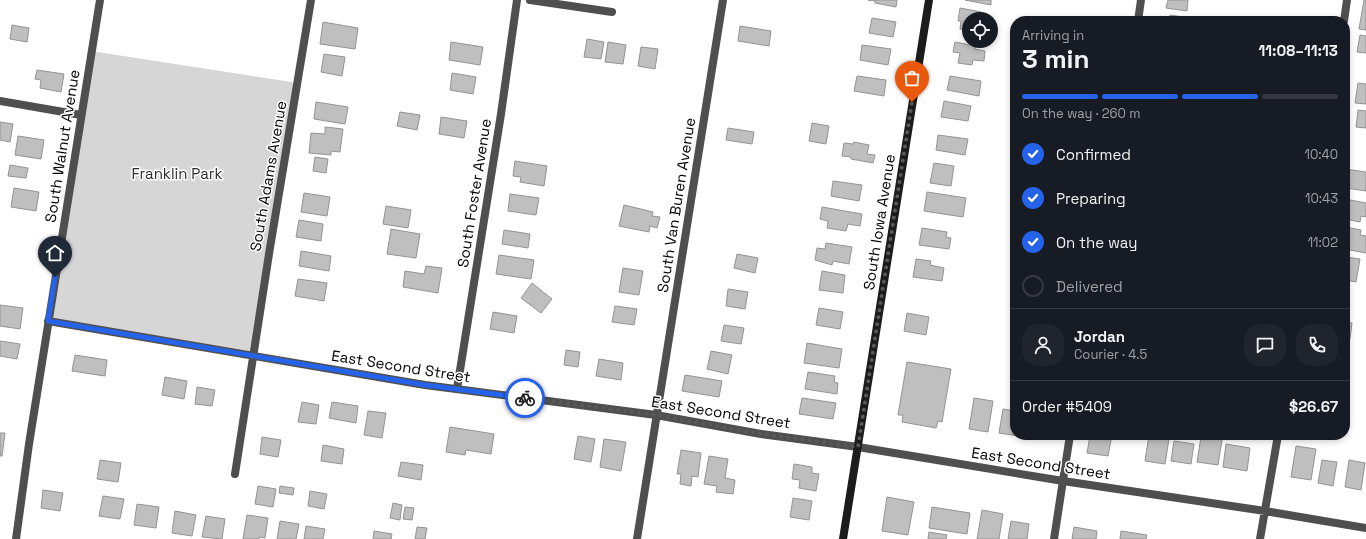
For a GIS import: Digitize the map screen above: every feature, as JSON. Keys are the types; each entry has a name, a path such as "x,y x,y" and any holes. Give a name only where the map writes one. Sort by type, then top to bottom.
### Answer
{"main road":[{"name":"South Iowa Avenue","path":"843,539 928,0"}],"street":[{"name":"South Walnut Avenue","path":"16,539 48,321 100,0"},
{"name":"South Adams Avenue","path":"235,474 269,254 311,0"},
{"name":"South Foster Avenue","path":"457,389 517,0"},
{"path":"530,0 612,12"},
{"name":"South Van Buren Avenue","path":"636,539 723,0"},
{"path":"1139,16 1142,0"},
{"path":"1345,16 1347,0"},
{"path":"0,101 81,115"},
{"name":"East Second Street","path":"48,321 457,389 656,415 761,434 858,447 1063,481 1265,511 1366,528"},
{"path":"1054,539 1069,440"},
{"path":"1260,539 1277,440"}],"green space":[{"name":"Franklin Park","path":"91,51 298,83 253,356 48,321"}],"building":[{"path":"868,0 897,0 896,7 875,3 875,1"},
{"path":"965,0 991,0 991,5"},
{"path":"1168,0 1188,0 1187,11 1166,8"},
{"path":"1364,0 1366,0 1366,30 1359,29"},
{"path":"960,8 981,12 962,12 962,29 960,29 961,21 958,21"},
{"path":"872,18 896,22 893,37 869,33"},
{"path":"323,22 358,28 355,49 320,44"},
{"path":"12,25 29,28 27,42 10,39"},
{"path":"740,26 771,31 769,46 738,41"},
{"path":"1360,35 1366,36 1366,53 1357,52"},
{"path":"587,39 604,42 601,59 584,57"},
{"path":"451,42 483,47 480,65 449,60"},
{"path":"608,42 626,45 623,64 605,62"},
{"path":"955,42 962,43 962,48 975,48 985,51 984,61 973,60 972,65 958,63 960,53 953,52"},
{"path":"862,45 891,49 888,65 860,60"},
{"path":"641,47 658,49 655,69 638,66"},
{"path":"324,54 345,57 342,76 321,72"},
{"path":"37,70 64,74 61,92 40,88 41,80 35,79"},
{"path":"452,73 476,77 473,94 450,90"},
{"path":"857,76 886,80 884,96 854,91"},
{"path":"950,76 981,81 979,96 947,90"},
{"path":"1358,83 1366,84 1366,104 1355,103"},
{"path":"944,101 971,106 968,121 941,117"},
{"path":"316,102 348,107 345,124 314,119"},
{"path":"1358,110 1366,111 1366,128 1356,127"},
{"path":"400,112 420,115 417,130 397,126"},
{"path":"441,117 467,121 464,138 439,134"},
{"path":"0,122 13,124 10,142 0,140"},
{"path":"812,123 829,126 826,144 809,141"},
{"path":"325,127 343,129 340,152 331,151 331,155 309,153 311,133 325,134"},
{"path":"728,128 754,132 752,144 726,140"},
{"path":"938,135 968,139 965,155 936,150"},
{"path":"18,136 44,140 41,159 15,155"},
{"path":"854,142 869,145 867,154 875,155 873,163 842,156 844,143 853,144"},
{"path":"315,157 328,159 326,173 313,171"},
{"path":"515,161 547,166 544,186 520,182 521,177 513,176"},
{"path":"934,163 954,166 951,186 930,183"},
{"path":"10,165 28,168 26,178 8,176"},
{"path":"1350,170 1366,172 1366,191 1350,189"},
{"path":"833,181 862,185 859,201 831,196"},
{"path":"14,188 39,192 36,211 11,207"},
{"path":"927,192 966,198 963,217 924,211"},
{"path":"304,193 330,197 327,216 301,212"},
{"path":"510,194 539,198 536,215 508,211"},
{"path":"1350,200 1366,203 1366,217 1361,216 1360,222 1350,220"},
{"path":"624,205 653,212 652,216 660,217 657,228 650,226 649,232 619,226"},
{"path":"386,206 411,210 408,228 383,224"},
{"path":"822,207 862,214 860,226 848,224 846,231 827,228 828,221 820,219"},
{"path":"299,220 323,224 321,241 296,237"},
{"path":"922,228 947,232 946,237 951,238 949,249 919,245"},
{"path":"1350,228 1361,230 1360,235 1366,236 1366,253 1350,250"},
{"path":"391,229 420,234 416,258 387,254"},
{"path":"504,230 530,234 528,248 502,244"},
{"path":"826,243 852,247 849,264 833,261 832,265 815,260 817,248 825,249"},
{"path":"301,251 331,256 329,271 299,266"},
{"path":"737,254 758,258 755,273 734,268"},
{"path":"499,255 534,260 531,279 496,274"},
{"path":"1350,258 1360,259 1356,282 1350,281"},
{"path":"916,259 931,261 930,265 944,268 942,281 913,277"},
{"path":"426,266 442,268 438,293 403,287 405,271 424,274"},
{"path":"623,268 643,271 639,295 619,292"},
{"path":"822,271 845,275 843,293 819,290"},
{"path":"298,279 327,283 324,301 295,296"},
{"path":"532,283 552,299 541,313 521,298"},
{"path":"728,289 748,292 745,309 726,306"},
{"path":"0,305 23,308 20,329 0,326"},
{"path":"615,306 637,309 634,325 612,322"},
{"path":"819,308 843,312 840,329 816,325"},
{"path":"493,312 517,316 514,333 490,329"},
{"path":"907,313 929,317 926,335 904,331"},
{"path":"1350,323 1352,323 1350,339"},
{"path":"724,325 744,328 741,344 721,341"},
{"path":"0,341 20,344 17,359 0,356"},
{"path":"807,343 842,349 839,368 804,363"},
{"path":"566,350 580,352 578,367 564,365"},
{"path":"711,351 732,355 728,374 707,369"},
{"path":"75,355 107,360 105,376 72,371"},
{"path":"599,359 623,363 621,380 596,376"},
{"path":"907,362 951,369 942,422 938,421 936,428 902,422 903,415 898,415"},
{"path":"808,372 835,376 834,382 838,383 837,394 805,389"},
{"path":"685,375 722,381 719,397 682,391"},
{"path":"165,377 187,381 184,399 162,395"},
{"path":"197,387 215,390 212,406 195,404"},
{"path":"802,398 836,403 833,419 799,414"},
{"path":"974,398 993,401 988,432 969,429"},
{"path":"302,402 319,405 316,424 298,422"},
{"path":"332,402 358,406 356,423 329,418"},
{"path":"1003,409 1010,410 1010,435 999,433"},
{"path":"368,411 386,413 382,438 364,435"},
{"path":"450,427 494,434 491,454 466,450 465,455 446,452"},
{"path":"0,433 5,433 2,456 0,456"},
{"path":"578,436 595,439 591,462 574,459"},
{"path":"262,437 281,440 278,457 260,454"},
{"path":"604,439 626,442 621,471 600,467"},
{"path":"1089,440 1111,440 1108,456 1087,453"},
{"path":"1148,440 1169,440 1165,464 1145,461"},
{"path":"1201,440 1222,440 1218,465 1197,462"},
{"path":"1174,441 1194,444 1191,464 1171,461"},
{"path":"1226,444 1250,448 1247,471 1223,467"},
{"path":"323,445 344,449 342,464 321,461"},
{"path":"1296,446 1316,449 1311,480 1291,477"},
{"path":"681,450 701,453 698,477 692,476 691,486 680,484 681,474 677,474"},
{"path":"709,456 728,459 725,478 735,480 733,494 716,492 717,486 704,484"},
{"path":"100,460 121,463 118,482 97,479"},
{"path":"1322,460 1337,462 1333,486 1318,483"},
{"path":"1349,460 1365,463 1361,490 1345,487"},
{"path":"401,462 423,465 421,480 398,476"},
{"path":"794,464 812,467 812,473 819,474 816,491 799,488 800,480 792,479"},
{"path":"258,486 276,489 273,507 255,504"},
{"path":"280,486 294,488 293,495 279,493"},
{"path":"43,490 63,493 60,511 41,508"},
{"path":"310,491 327,494 324,509 308,506"},
{"path":"103,496 124,499 120,519 99,516"},
{"path":"887,497 914,502 908,535 882,531"},
{"path":"793,498 812,501 809,520 790,517"},
{"path":"393,503 402,505 400,520 390,518"},
{"path":"137,504 159,507 156,528 134,525"},
{"path":"405,507 414,508 412,520 403,519"},
{"path":"932,507 970,513 967,534 929,528"},
{"path":"982,510 1003,514 999,539 977,539"},
{"path":"175,511 196,515 192,536 172,533"},
{"path":"247,515 268,518 265,538 259,537 259,539 243,539"},
{"path":"206,516 225,519 222,539 202,537"},
{"path":"280,521 299,524 296,539 277,539"},
{"path":"1011,521 1029,524 1027,539 1008,539"},
{"path":"306,526 325,529 323,539 304,539"},
{"path":"417,527 427,528 425,539 415,539"},
{"path":"1074,527 1097,531 1096,539 1072,539"},
{"path":"374,531 392,534 391,539 373,539"},
{"path":"1121,531 1147,535 1146,539 1120,539"},
{"path":"929,532 947,535 946,539 928,539"}],"way so far":[{"path":"525,398 656,415 761,434 858,447 912,102"}],"route":[{"path":"55,277 48,321 425,385 525,398"}]}
